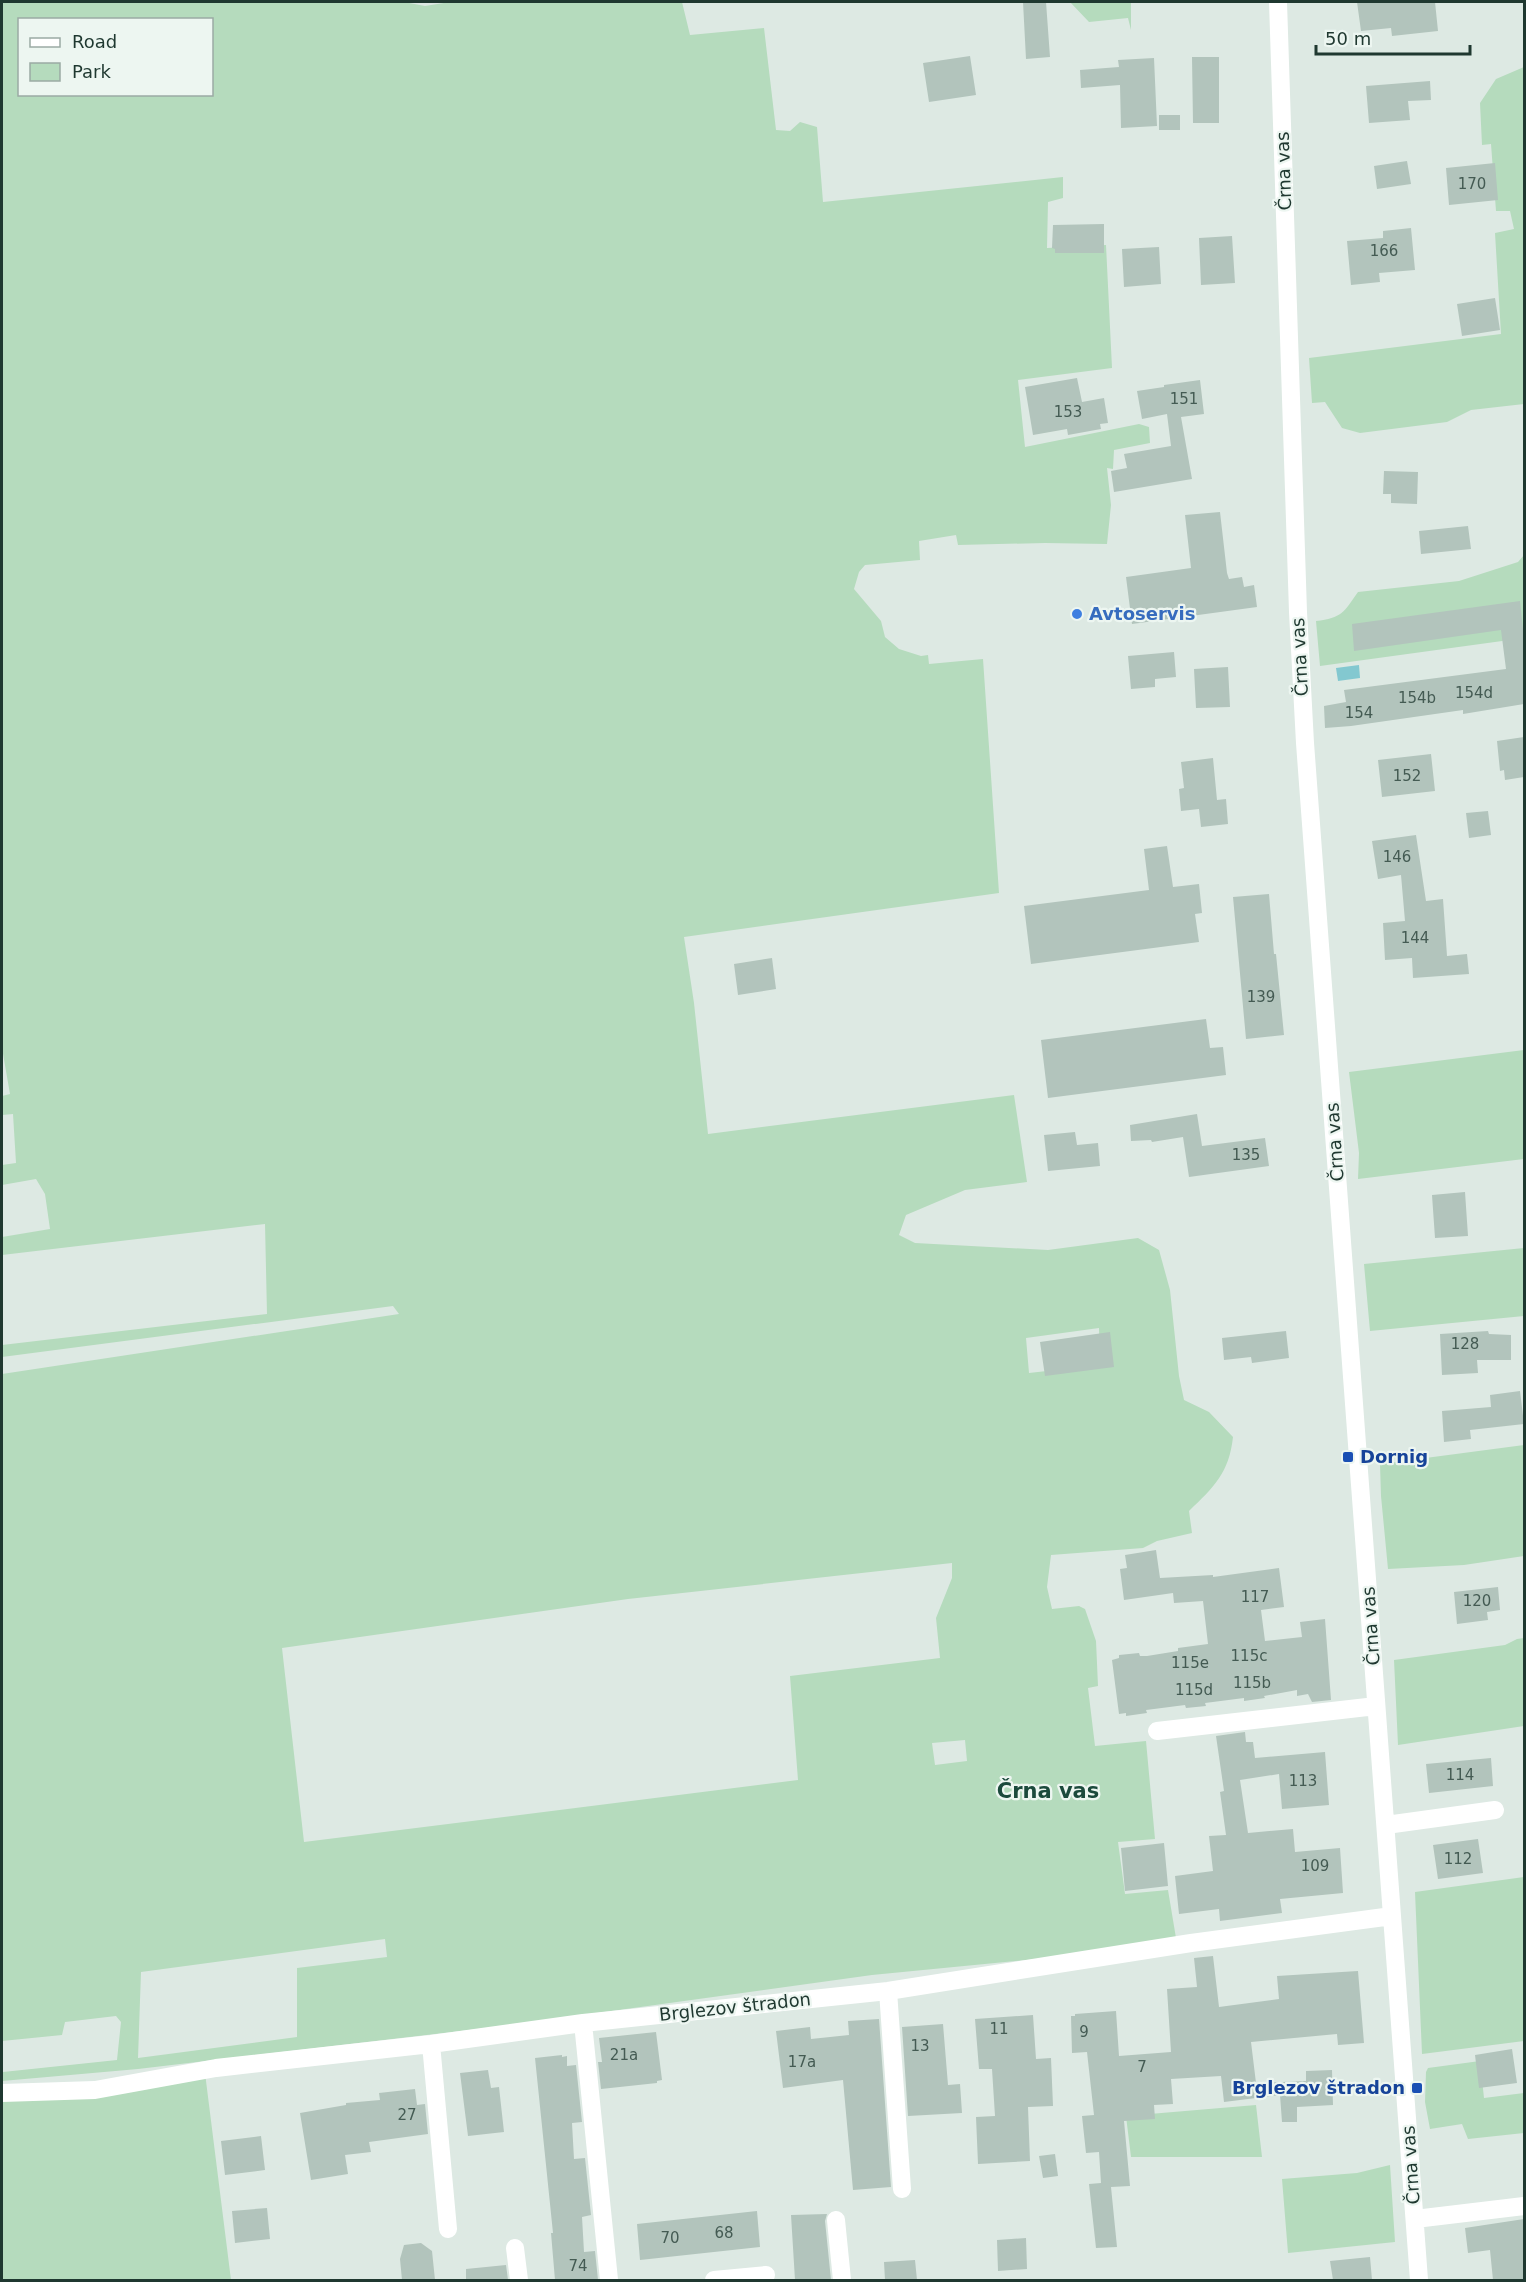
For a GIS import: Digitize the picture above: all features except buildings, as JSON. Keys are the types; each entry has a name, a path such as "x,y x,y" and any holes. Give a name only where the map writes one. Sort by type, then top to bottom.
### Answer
{"street":[{"name":"Črna vas","path":"1278,2 1298,612 1305,744 1419,2280"},
{"path":"1156,1731 1376,1706"},
{"path":"1386,1825 1495,1810"},
{"name":"Brglezov štradon","path":"2,2093 95,2090 216,2068 431,2044 583,2023 888,1991 1191,1943 1392,1916"},
{"path":"888,1991 902,2189"},
{"path":"583,2023 609,2280"},
{"path":"431,2044 448,2229"},
{"path":"1414,2219 1524,2206"},
{"path":"836,2220 842,2280"},
{"path":"515,2248 519,2280"},
{"path":"714,2280 766,2275"}],"green space":[{"path":"2,2 404,2 425,6 450,2 682,2 690,35 764,28 776,130 790,131 800,122 817,127 823,202 1063,177 1063,198 1048,202 1047,248 1106,245 1112,368 1018,380 1025,447 1139,424 1149,427 1150,443 1114,450 1113,469 1107,468 1111,505 1107,544 958,545 956,535 919,541 920,560 865,565 859,572 854,589 881,621 885,637 899,649 921,656 928,655 929,664 983,659 999,893 684,937 694,1003 708,1134 1014,1095 1027,1182 965,1190 906,1215 899,1235 915,1243 1048,1250 1138,1238 1159,1250 1170,1290 1179,1376 1184,1400 1209,1412 1233,1437 1228,1460 1213,1487 1189,1511 1192,1533 1157,1541 1143,1548 1051,1555 1047,1587 1052,1609 1079,1606 1085,1609 1096,1641 1098,1686 1088,1688 1095,1746 1146,1741 1155,1839 1118,1842 1125,1894 1168,1890 1176,1938 1037,1959 872,1975 503,2026 138,2069 2,2081 2,2070 3,2072 117,2060 121,2022 116,2016 65,2022 62,2035 2,2041 2,1374 399,1314 393,1306 2,1357 2,1345 267,1314 265,1224 2,1255 2,1237 50,1229 45,1194 36,1179 2,1185 2,1165 16,1163 13,1114 2,1115 2,1096 10,1094 2,1048","holes":["1099,1328 1100,1365 1029,1373 1026,1338","952,1563 952,1578 936,1618 940,1658 790,1676 798,1780 304,1842 282,1648 628,1599","965,1740 967,1761 935,1765 932,1743","385,1939 387,1957 297,1968 297,2037 138,2058 141,1972"]},
{"path":"1070,2 1131,2 1131,30 1128,18 1089,22"},
{"path":"1524,67 1524,404 1471,410 1447,422 1360,433 1342,428 1325,402 1312,403 1309,358 1501,334 1495,233 1514,229 1510,211 1496,211 1491,144 1482,145 1480,103 1496,79"},
{"path":"1524,555 1524,638 1320,666 1316,621 1332,618 1342,613 1358,592 1459,581 1518,562"},
{"path":"1524,1050 1524,1159 1358,1179 1359,1153 1349,1072"},
{"path":"1524,1248 1524,1316 1370,1331 1364,1264"},
{"path":"1524,1445 1524,1556 1464,1565 1388,1569 1380,1464"},
{"path":"1524,1638 1524,1726 1398,1745 1394,1660 1505,1645"},
{"path":"1524,1877 1524,2041 1422,2054 1415,1892"},
{"path":"1480,2061 1484,2098 1524,2093 1524,2133 1468,2139 1462,2124 1430,2129 1425,2102 1428,2068"},
{"path":"205,2073 231,2280 2,2280 2,2093"},
{"path":"1256,2105 1262,2157 1131,2157 1126,2116"},
{"path":"1390,2165 1395,2242 1288,2253 1282,2179 1357,2173"}],"water":[{"path":"1359,665 1360,678 1338,681 1336,668"}],"place":[{"name":"Avtoservis","path":"1077,614"},
{"name":"Dornig","path":"1348,1457"},
{"name":"Brglezov štradon","path":"1417,2088"}],"district":[{"name":"Črna vas","path":"1048,1791"}]}
